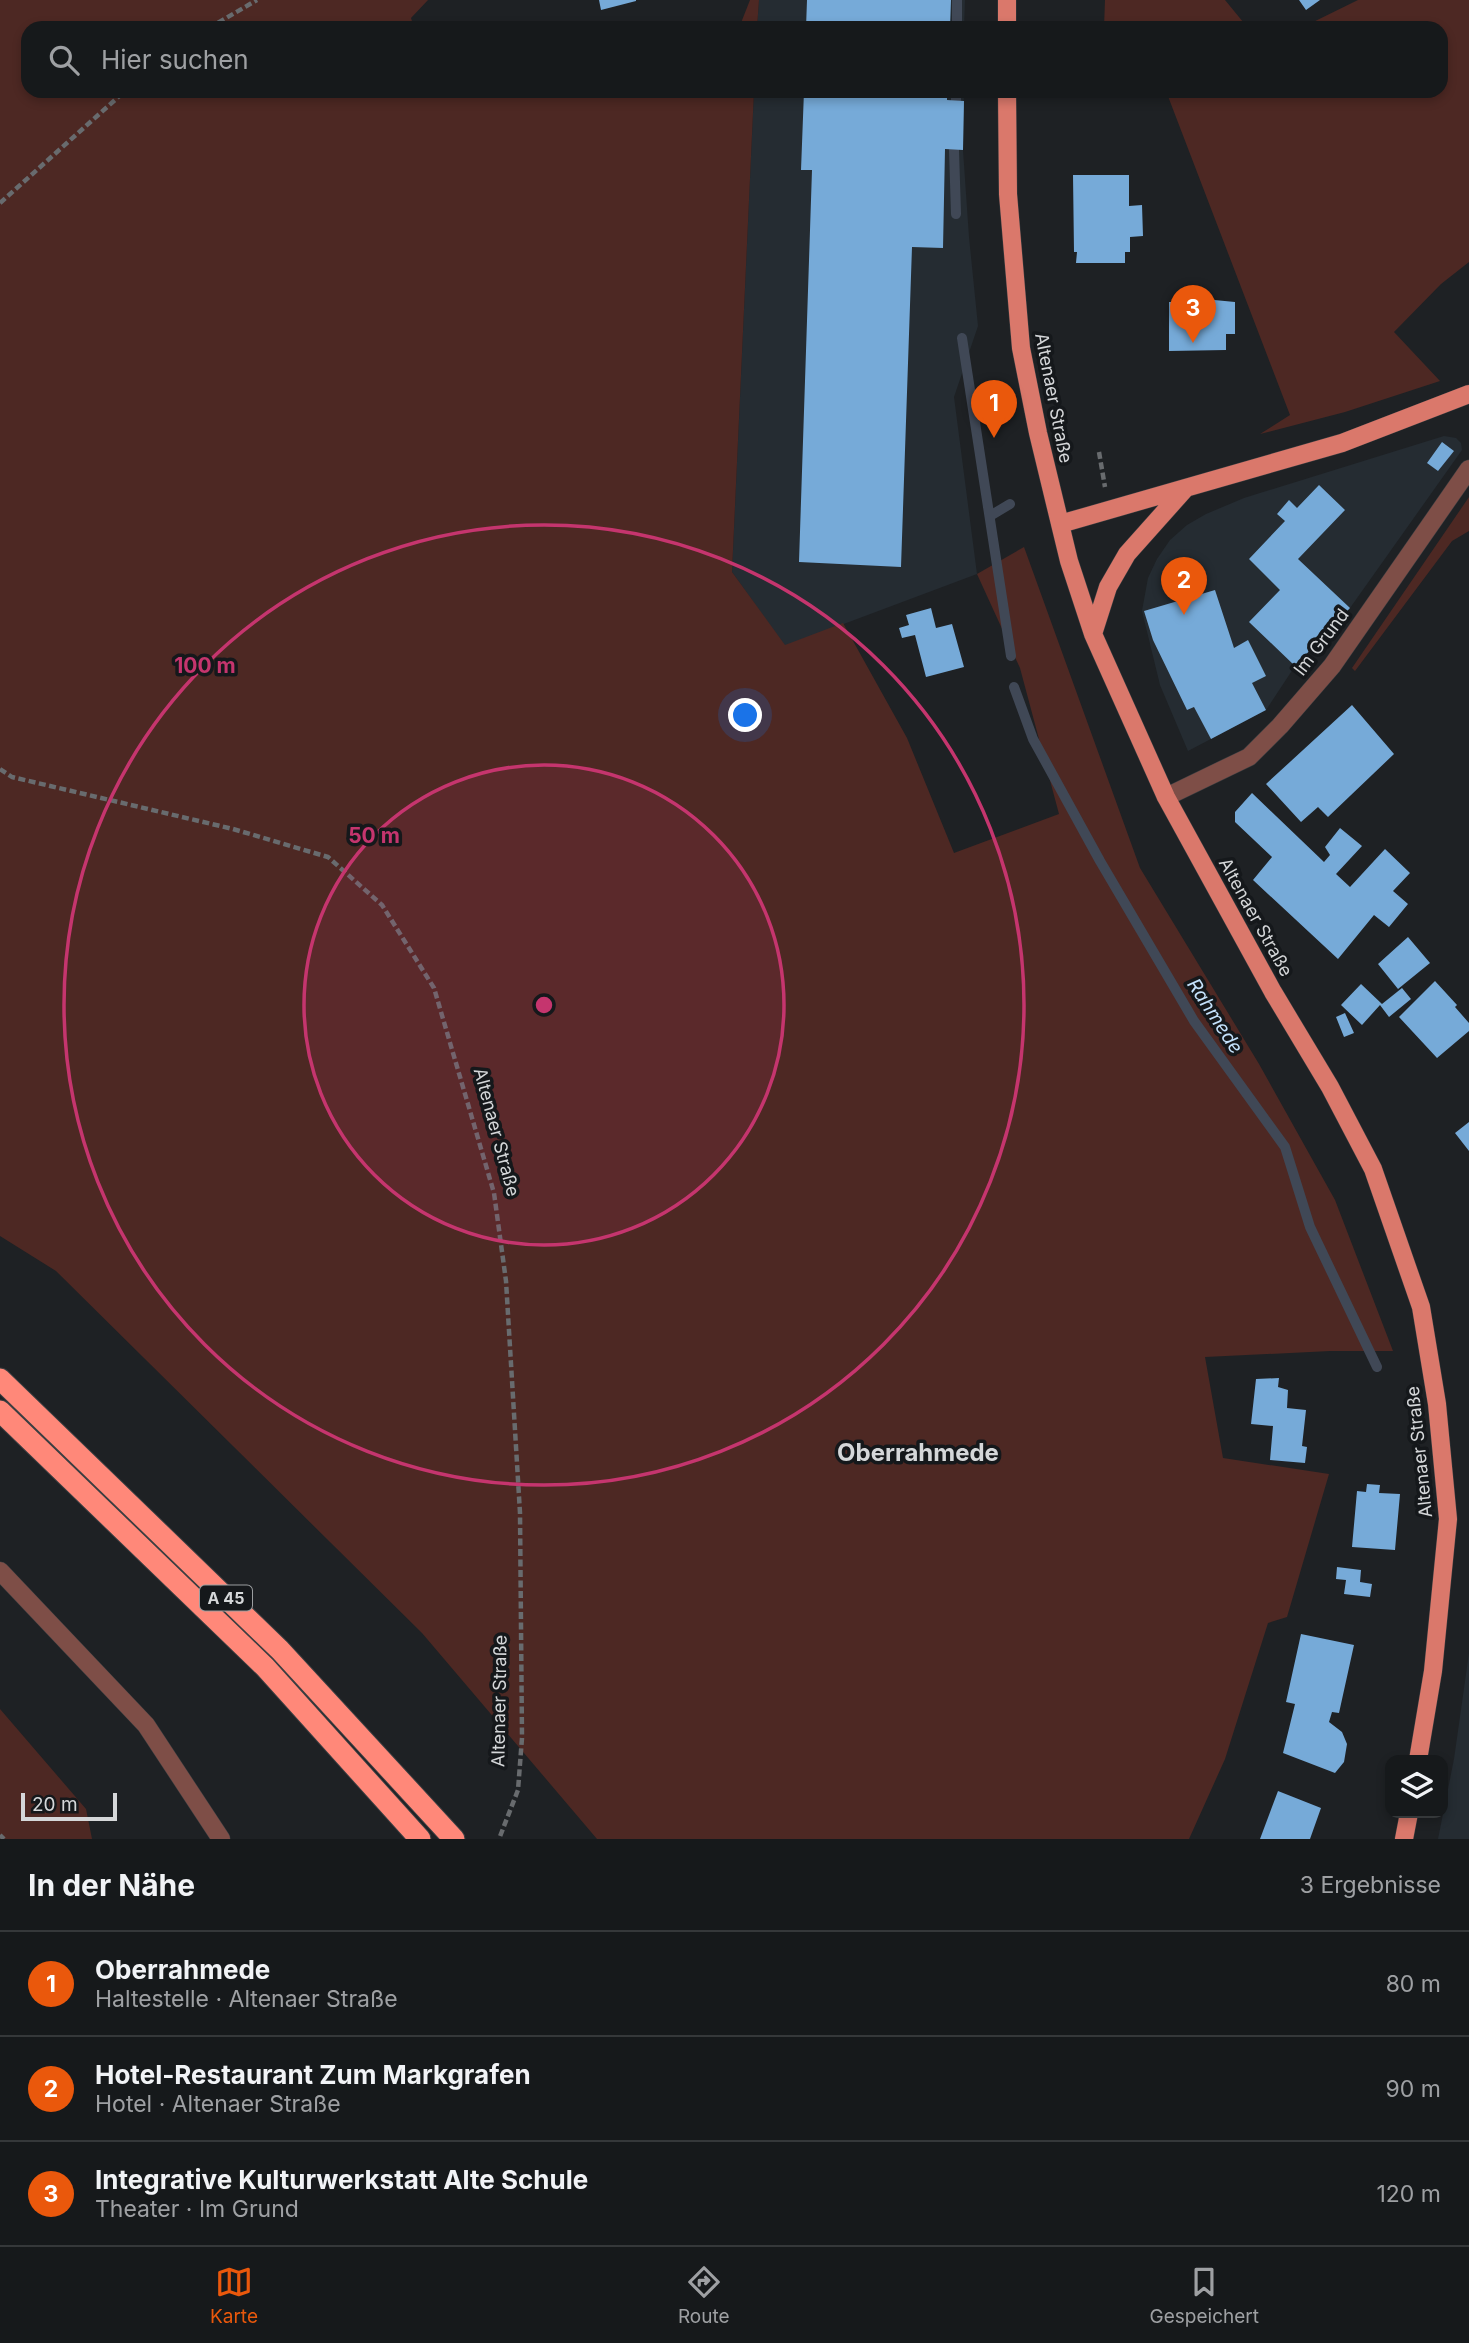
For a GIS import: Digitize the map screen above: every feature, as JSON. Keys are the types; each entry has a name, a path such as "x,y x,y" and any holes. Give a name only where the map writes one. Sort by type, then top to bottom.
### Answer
{"highway":[{"name":"A 45","path":"0,1379 280,1650 449,1832"},
{"name":"A 45","path":"0,1410 265,1667 420,1839"}],"main road":[{"path":"1007,0 1007,21"},
{"name":"Altenaer Straße","path":"1007,98 1008,194 1021,348 1069,561 1093,635 1166,797 1273,992 1330,1087 1373,1169 1421,1307 1437,1404 1448,1520 1433,1671 1419,1755"},
{"path":"1060,524 1342,443 1469,394"},
{"path":"1093,635 1108,587 1127,554 1185,489"},
{"path":"1404,1839 1408,1818"}],"street":[{"name":"Im Grund","path":"1166,797 1249,757 1280,726 1332,666 1469,469"},
{"path":"0,1571 146,1725 221,1839"}],"path":[{"path":"221,21 257,0"},
{"path":"0,203 117,98"},
{"name":"Altenaer Straße","path":"0,769 24,781 233,829 328,857 383,905 434,988 494,1193 506,1281 520,1513 522,1738 518,1790 499,1839"},
{"path":"0,1835 4,1839"}],"shaded area":[{"path":"0,0 428,0 411,18 412,21 21,21 21,98 754,98 732,572 785,645 843,623 907,738 954,853 1059,814 1020,668 977,574 1024,547 1140,868 1259,1064 1335,1200 1393,1351 1205,1357 1223,1458 1329,1474 1287,1617 1268,1623 1225,1759 1189,1839 597,1839 422,1633 56,1271 0,1236"},
{"path":"750,0 759,0 758,21 742,21"},
{"path":"759,0 965,0 964,21 758,21"},
{"path":"1105,0 1225,0 1242,21 1104,21"},
{"path":"1358,0 1469,0 1469,262 1441,284 1394,332 1440,381 1345,412 1260,434 1290,415 1169,98 1448,98 1448,21 1315,21"},
{"path":"754,98 964,98 963,150 978,326 954,397 977,574 785,646 732,572"},
{"path":"1444,436 1456,438 1461,443 1462,450 1350,608 1295,666 1266,710 1188,751 1160,685 1142,611 1148,578 1170,540 1187,525 1206,514 1244,498"},
{"path":"1469,497 1469,531 1452,541 1355,671 1352,668"},
{"path":"1469,1653 1469,1839 1438,1839 1442,1818 1448,1818 1448,1789"},
{"path":"0,1709 86,1809 92,1839 0,1839"}],"building":[{"path":"599,0 636,0 636,1 601,10"},
{"path":"807,0 951,0 950,21 806,21"},
{"path":"1299,0 1320,0 1306,10"},
{"path":"804,98 947,98 964,101 963,150 945,149 943,248 912,247 901,567 799,562 812,170 801,170"},
{"path":"1073,175 1129,175 1129,206 1142,205 1143,236 1130,237 1130,252 1125,252 1125,263 1076,263"},
{"path":"1204,299 1235,302 1235,334 1226,334 1226,350 1169,351 1169,302 1204,302"},
{"path":"1442,442 1454,451 1438,471 1427,463"},
{"path":"1319,485 1345,510 1298,559 1350,608 1295,666 1249,622 1280,590 1249,559 1285,521 1277,514 1289,500 1297,508"},
{"path":"1215,590 1234,648 1248,640 1266,676 1252,683 1266,710 1211,739 1194,707 1187,710 1153,640 1144,611"},
{"path":"931,608 936,628 952,624 964,667 926,677 915,635 902,638 899,628 909,625 906,615"},
{"path":"1352,705 1394,754 1328,817 1318,807 1301,822 1266,784"},
{"path":"1252,793 1324,862 1330,855 1325,847 1340,828 1362,846 1336,874 1350,887 1385,849 1410,873 1393,891 1408,904 1389,927 1374,915 1338,959 1253,880 1272,857 1235,822 1235,812"},
{"path":"1408,937 1430,963 1398,989 1378,964"},
{"path":"1435,981 1469,1023 1469,1031 1437,1058 1399,1017"},
{"path":"1361,984 1382,1004 1402,988 1411,999 1389,1017 1380,1005 1362,1025 1341,1005"},
{"path":"1345,1013 1354,1033 1344,1037 1336,1017"},
{"path":"1469,1122 1469,1151 1455,1133"},
{"path":"1279,1378 1278,1387 1288,1390 1287,1408 1306,1410 1302,1446 1307,1447 1305,1463 1270,1460 1273,1426 1251,1424 1256,1379"},
{"path":"1367,1484 1380,1485 1379,1493 1400,1494 1395,1550 1352,1547 1357,1491 1366,1492"},
{"path":"1337,1567 1361,1570 1360,1582 1372,1584 1370,1597 1344,1594 1346,1580 1336,1579"},
{"path":"1301,1634 1354,1645 1339,1713 1332,1712 1329,1722 1342,1732 1347,1744 1344,1762 1335,1773 1283,1753 1295,1704 1286,1702"},
{"path":"1278,1791 1321,1808 1310,1839 1260,1839"}],"waterway":[{"name":"Rahmede","path":"957,0 957,21"},
{"name":"Rahmede","path":"954,150 956,214"},
{"name":"Rahmede","path":"962,338 1011,656"},
{"path":"990,516 1010,504"},
{"name":"Rahmede","path":"1014,687 1033,739 1100,861 1194,1021 1285,1147 1310,1227 1377,1367"}],"place":[{"name":"Integrative Kulturwerkstatt Alte Schule","path":"1193,343"},
{"name":"Oberrahmede","path":"994,438"},
{"name":"Hotel-Restaurant Zum Markgrafen","path":"1184,615"}],"district":[{"name":"Oberrahmede","path":"918,1452"}]}
